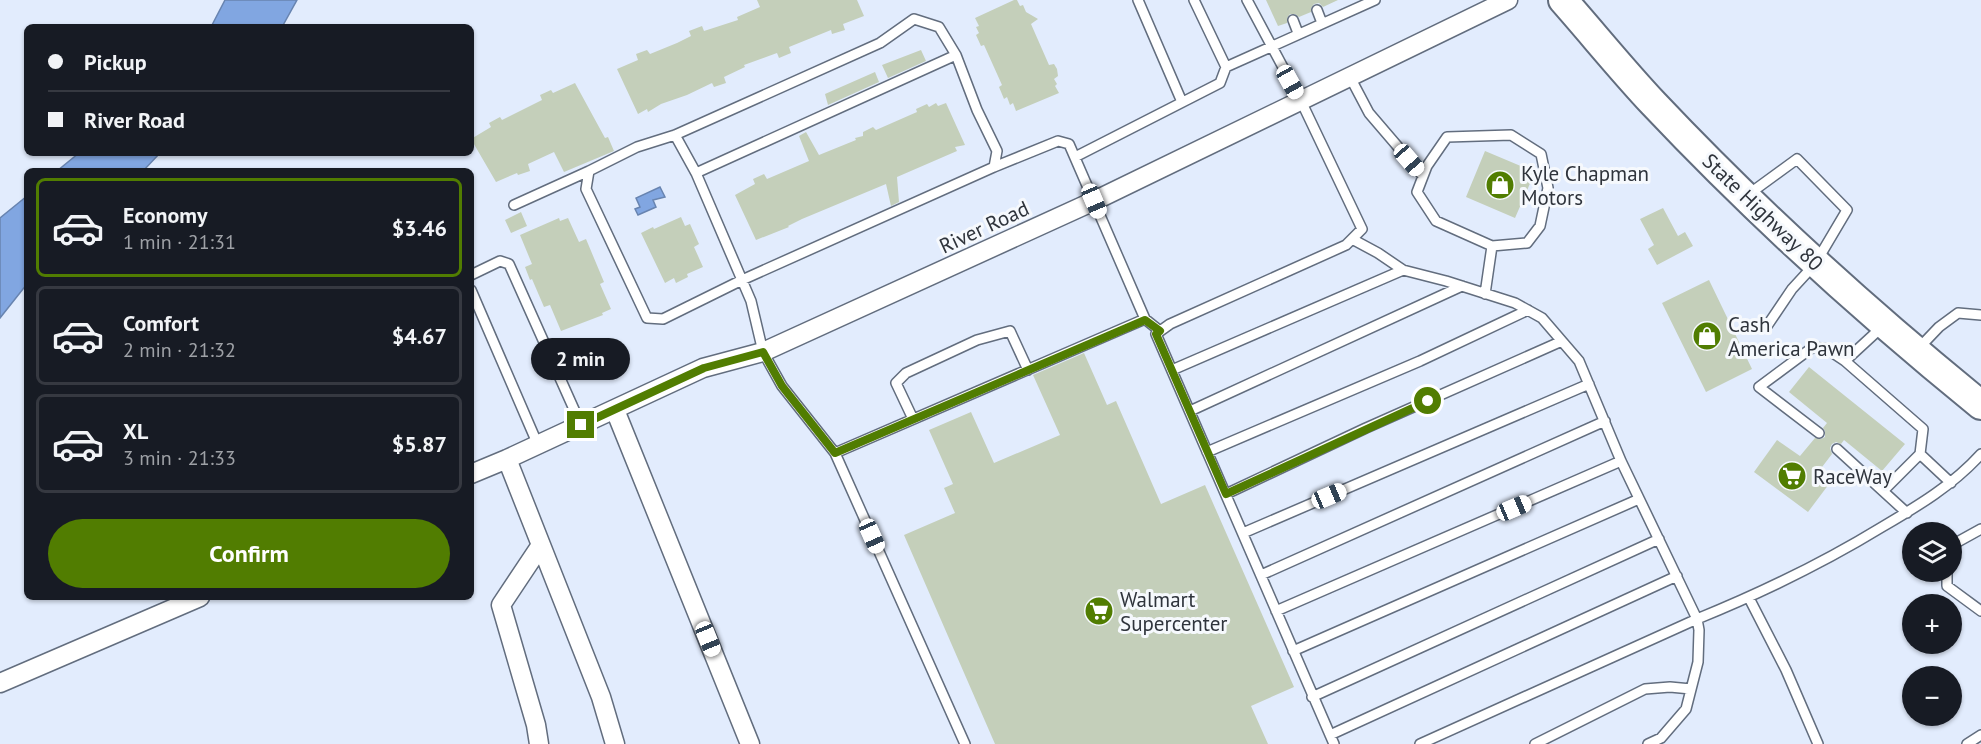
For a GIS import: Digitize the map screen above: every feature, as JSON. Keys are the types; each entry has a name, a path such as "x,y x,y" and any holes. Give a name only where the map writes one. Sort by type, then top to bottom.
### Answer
{"main road":[{"name":"State Highway 80","path":"1563,0 1652,102 1745,197 1815,264 1884,325 1981,405"}],"street":[{"name":"River Road","path":"474,473 704,368 763,352 1094,201 1508,0"},
{"path":"615,410 750,744"},
{"path":"507,459 601,697 615,744"},
{"path":"539,744 536,725 501,606 542,545"},
{"path":"0,683 193,600"}],"lane":[{"path":"1138,0 1182,102"},
{"path":"1194,0 1226,67"},
{"path":"1247,0 1301,101 1362,229 1346,245 1170,324 1156,334 1332,739 1677,576"},
{"path":"1075,157 1220,83 1226,67 1322,23 1356,4 1375,0"},
{"path":"1317,10 1322,23"},
{"path":"514,205 637,147 675,135 879,43 914,19 939,27 956,55 977,110 997,151 994,167"},
{"path":"1293,20 1298,33"},
{"path":"696,173 956,55"},
{"path":"1350,77 1369,113 1423,176"},
{"path":"675,135 696,173 751,301 763,352 782,386 835,453 965,744"},
{"path":"1511,135 1541,154 1548,188 1540,226 1527,243 1492,246 1436,221 1417,192 1427,166 1447,137 1511,135"},
{"path":"589,171 586,189 637,301 646,318 663,319 742,280 994,167 1058,141 1069,144 1145,320 1160,331"},
{"path":"1745,197 1797,159 1847,210 1815,264 1792,290 1767,326"},
{"path":"1352,239 1403,270 1515,303 1542,318 1579,361 1622,461 1697,619 1699,630 1698,662 1686,709 1661,738 1648,744"},
{"path":"1485,294 1492,246"},
{"path":"474,274 500,261 509,264 581,425"},
{"path":"1172,370 1403,270"},
{"path":"1190,411 1462,286"},
{"path":"474,297 538,445"},
{"path":"1207,452 1420,361 1528,310"},
{"path":"1916,352 1939,327 1958,313 1981,315"},
{"path":"835,453 1145,320"},
{"path":"1845,362 1884,325"},
{"path":"913,419 896,383 906,373 977,340 1010,332 1028,370"},
{"path":"1226,494 1562,341"},
{"path":"1819,433 1760,387 1813,347 1827,349 1845,362 1923,429 1920,454 1884,491"},
{"path":"1243,533 1589,384"},
{"path":"1261,575 1605,421"},
{"path":"1837,449 1907,513"},
{"path":"1920,454 1951,483"},
{"path":"1420,744 1697,619 1749,598 1847,548 1907,513 1951,483 1981,454"},
{"path":"1276,611 1622,461"},
{"path":"1293,651 1640,499"},
{"path":"1962,539 1981,529"},
{"path":"1312,697 1659,539"},
{"path":"1947,582 1947,586 1981,611"},
{"path":"1749,598 1786,670 1815,743"},
{"path":"1535,744 1645,689 1670,687 1691,689"},
{"path":"1967,744 1981,735"}],"water":[{"path":"225,0 297,0 284,24 213,24"},
{"path":"75,156 157,156 146,168 61,168"},
{"path":"660,187 665,197 653,200 656,207 638,215 635,209 640,207 636,198"},
{"path":"24,198 24,288 0,318 0,218"}],"building":[{"path":"757,0 857,0 864,16 843,24 845,30 832,34 831,30 789,47 791,53 779,58 777,53 744,65 745,67 724,77 726,83 714,87 712,83 661,104 648,112 647,109 638,114 617,69 638,60 636,54 647,50 650,54 691,36 689,31 702,26 704,31 738,20 737,17 760,7"},
{"path":"1017,0 1020,6 1023,5 1026,12 1038,19 1031,24 1049,65 1054,64 1057,69 1058,76 1054,79 1059,93 1016,111 1013,103 1010,105 1007,97 1004,99 999,87 1002,85 984,45 981,46 976,35 979,33 976,27 979,26 975,18"},
{"path":"1266,0 1338,0 1323,7 1319,3 1314,4 1311,12 1299,17 1290,14 1287,23 1278,26"},
{"path":"921,50 926,61 888,78 882,65"},
{"path":"875,72 879,82 828,105 825,94"},
{"path":"575,83 614,151 564,172 554,152 528,164 530,171 518,175 517,173 496,182 474,144 474,137 491,127 489,123 500,117 502,120 542,100 540,95 551,90 553,93"},
{"path":"936,103 938,106 946,103 965,145 955,147 957,151 897,177 899,202 891,206 886,184 756,240 735,195 755,184 753,179 764,174 767,179 809,161 799,136 806,132 819,155 856,140 855,138 863,136 863,132 873,127 876,130 917,112 916,109 927,104 929,107"},
{"name":"Kyle Chapman Motors","path":"1485,151 1535,172 1515,218 1466,197"},
{"path":"1663,208 1678,236 1685,232 1693,246 1657,265 1648,249 1654,245 1640,219"},
{"path":"521,212 527,226 511,233 505,220"},
{"path":"681,217 685,226 690,224 699,244 694,247 703,267 687,274 688,277 676,283 674,278 665,283 641,233"},
{"path":"559,218 560,221 568,218 579,242 586,239 604,282 600,284 611,309 602,313 603,315 561,331 550,305 544,307 532,279 530,280 525,267 532,264 520,235"},
{"name":"Cash America Pawn","path":"1709,280 1752,369 1706,392 1662,303"},
{"name":"Walmart Supercenter","path":"1084,353 1107,405 1116,401 1161,504 1205,485 1294,687 1251,706 1268,744 995,744 904,535 955,513 944,488 953,484 929,430 971,412 994,463 1060,435 1033,375"},
{"name":"RaceWay","path":"1809,367 1905,444 1882,471 1844,440 1841,444 1836,442 1832,444 1830,448 1832,454 1819,471 1832,480 1808,512 1754,472 1777,440 1800,456 1815,438 1825,437 1823,428 1827,423 1789,392"}],"place":[{"name":"Kyle Chapman Motors","path":"1500,185"},
{"name":"Cash America Pawn","path":"1707,336"},
{"name":"RaceWay","path":"1792,476"},
{"name":"Walmart Supercenter","path":"1099,611"}],"route":[{"path":"581,425 704,368 763,352 782,386 835,453 1145,320 1160,331 1156,334 1226,494 1428,401"}]}
